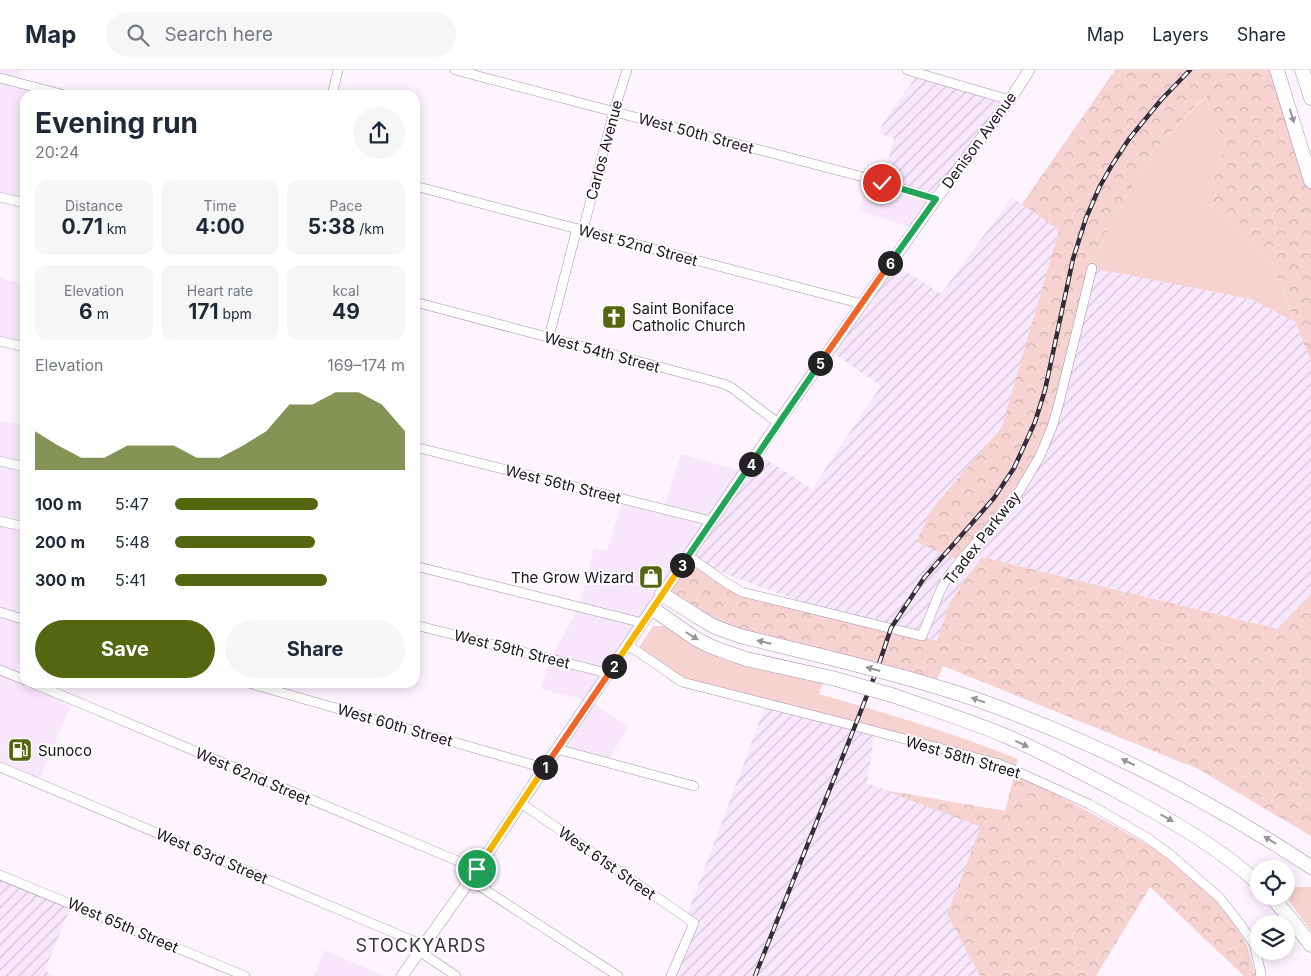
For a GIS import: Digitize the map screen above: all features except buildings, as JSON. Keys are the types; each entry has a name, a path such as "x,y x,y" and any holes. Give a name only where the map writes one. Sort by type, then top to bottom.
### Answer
{"highway":[{"path":"1277,70 1311,181"},
{"path":"1302,70 1311,98"},
{"path":"662,594 698,618 740,636 842,660 954,692 1046,726 1164,780 1267,838 1311,867"},
{"path":"652,609 696,639 720,650 895,696 1006,736 1089,776 1193,833 1250,876"},
{"path":"1279,905 1311,945"}],"main road":[{"name":"Denison Avenue","path":"402,976 470,880 778,423 936,199 1010,100 1029,70"}],"street":[{"path":"333,90 338,70"},
{"name":"West 50th Street","path":"455,70 869,179 936,199"},
{"name":"Carlos Avenue","path":"549,337 627,70"},
{"path":"907,70 1010,100"},
{"path":"0,78 46,90"},
{"name":"West 52nd Street","path":"420,187 862,304"},
{"path":"0,197 20,202"},
{"name":"Tradex Parkway","path":"688,556 742,592 922,636 941,589 949,575 1016,497 1040,456 1052,427 1059,403 1092,268"},
{"name":"West 54th Street","path":"420,303 724,384 778,423"},
{"path":"0,341 20,347"},
{"name":"West 56th Street","path":"420,448 711,521"},
{"path":"0,460 20,466"},
{"path":"0,521 20,526"},
{"path":"420,567 643,623"},
{"path":"0,612 20,618"},
{"name":"West 59th Street","path":"420,626 591,669 608,675"},
{"name":"West 58th Street","path":"628,645 682,682 996,764 1014,770 1089,804 1146,837 1172,856 1220,898 1254,944 1261,973 1260,976"},
{"path":"0,670 20,678"},
{"name":"West 62nd Street","path":"44,688 477,869"},
{"name":"West 60th Street","path":"266,688 544,768"},
{"path":"557,749 694,786"},
{"name":"West 63rd Street","path":"0,767 421,948 456,976"},
{"name":"West 61st Street","path":"521,803 694,923 671,976"},
{"name":"West 65th Street","path":"0,875 245,976"},
{"path":"470,880 618,976"}],"shaded area":[{"path":"0,70 21,70 18,83 38,88 37,90 20,90 20,198 19,202 0,197"},
{"path":"918,74 1010,100 936,199 882,183 894,138 880,134 882,124"},
{"path":"869,179 936,199 915,229 859,211"},
{"path":"1012,197 1059,230 1092,268 1250,299 1295,322 1311,362 1311,594 1279,629 983,557 950,602 937,641 839,615 728,575 688,556 758,454 812,489 881,386 829,350 892,262 941,294"},
{"path":"0,278 20,284 20,346 0,341"},
{"path":"0,420 20,425 20,659 14,676 20,678 20,688 44,688 73,700 38,783 0,767"},
{"path":"681,454 745,472 590,701 541,689 550,659 579,607 594,548 607,551 623,499 663,509"},
{"path":"590,701 628,727 607,763 557,749"},
{"path":"766,704 875,731 867,783 982,827 947,914 980,976 671,976 694,923 686,918"},
{"path":"0,875 72,904 45,971 54,976 0,976"},
{"path":"324,950 385,976 314,976"}],"green space":[{"path":"1115,70 1274,70 1311,181 1311,362 1271,260 1207,203 1225,144 1206,95 1155,149 1111,223 1092,268 1052,427 1016,497 960,561 916,542 932,509 1002,427 1059,230 1022,204"},
{"path":"1207,95 1225,144 1207,203 1271,260 1295,322 1250,299 1092,268 1111,223 1155,149"},
{"path":"688,556 742,592 937,641 950,602 982,557 1278,629 1311,594 1311,836 1198,769 943,666 934,686 757,641 662,594"},
{"path":"653,626 665,626 695,646 725,660 823,682 819,694 919,724 994,750 1018,759 1016,766 680,679 638,649"},
{"path":"1014,776 1039,786 1080,807 1154,848 1211,895 1224,910 1238,929 1247,946 1255,972 1259,976 1244,976 1150,887 1096,976 980,976 947,914 981,827 884,790 1005,811"},
{"path":"1295,887 1311,887 1311,931 1292,905 1295,905"}],"railway":[{"path":"755,976 855,726 891,628 924,578 994,498 1014,468 1035,422 1045,390 1073,259 1086,218 1100,186 1129,139 1161,100 1190,70"}],"place":[{"name":"Saint Boniface Catholic Church","path":"614,317"},
{"name":"The Grow Wizard","path":"651,577"},
{"name":"Sunoco","path":"20,750"}],"district":[{"name":"STOCKYARDS","path":"421,945"}],"route":[{"path":"477,869 778,423 936,199 882,183"}]}
